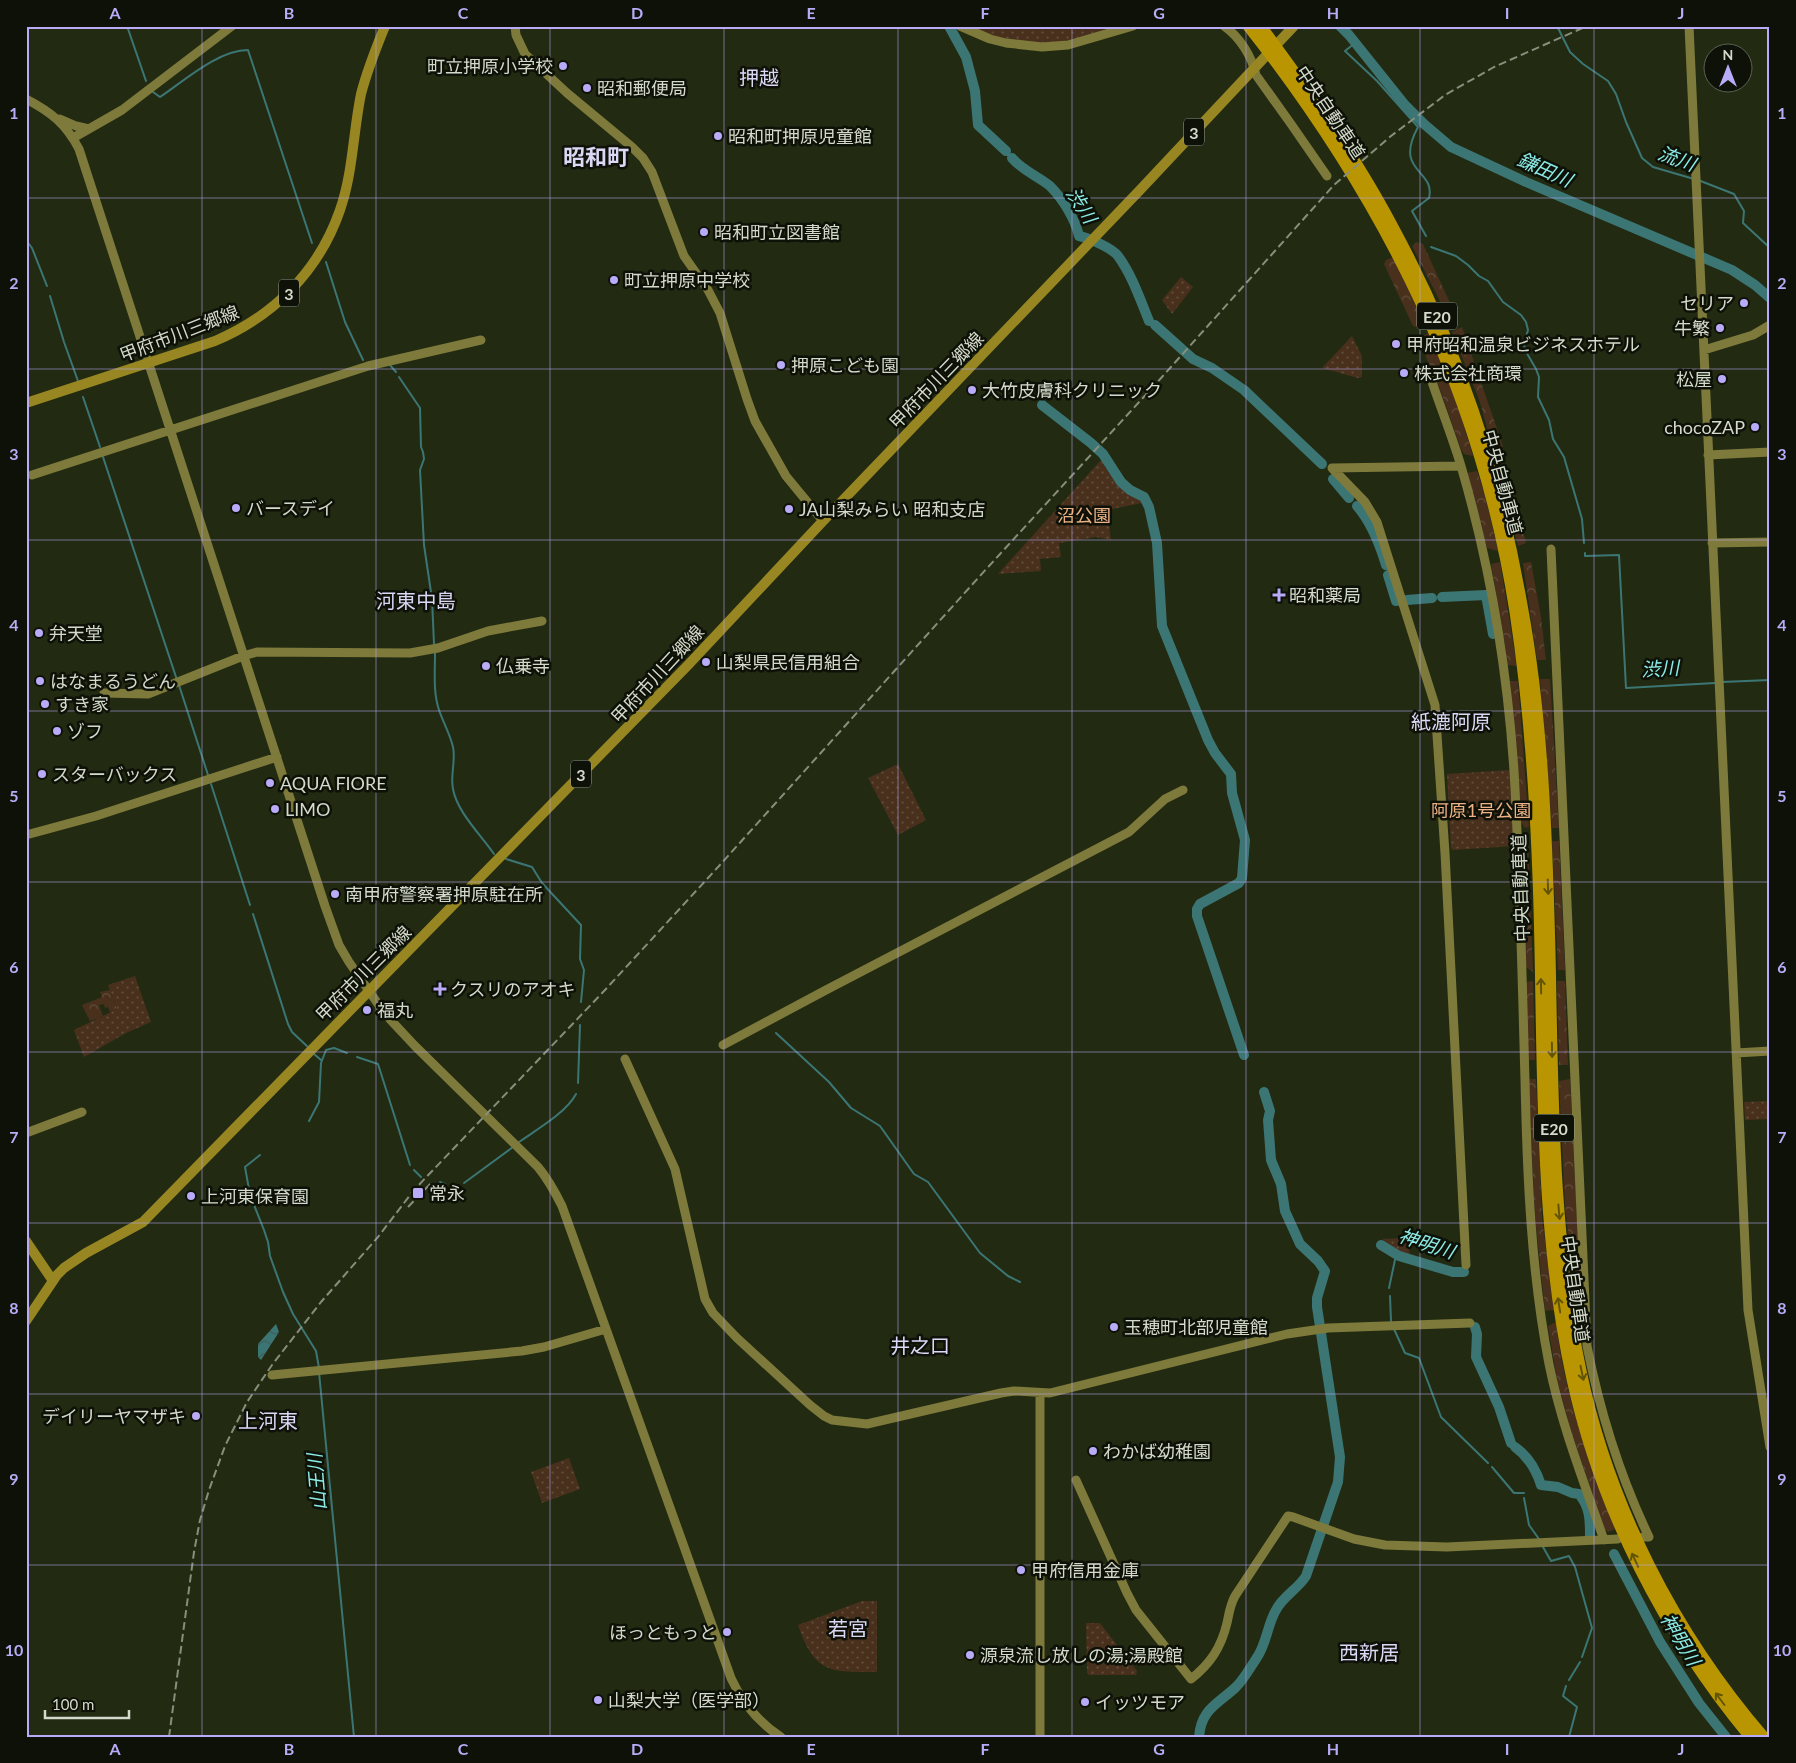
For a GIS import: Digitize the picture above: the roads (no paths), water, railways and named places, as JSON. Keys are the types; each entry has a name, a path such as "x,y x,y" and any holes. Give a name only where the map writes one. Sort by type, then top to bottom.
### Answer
{"highway":[{"name":"中央自動車道","path":"1248,26 1276,54"},
{"name":"中央自動車道","path":"1261,26 1276,54 1365,186 1430,320 1485,458 1510,539 1523,609 1536,715 1548,883 1556,1166 1564,1259 1582,1376 1605,1458 1618,1495 1650,1566 1672,1606 1710,1666 1764,1737"},
{"name":"中央自動車道","path":"1490,477 1515,609 1525,688 1531,754 1538,883 1543,1108 1549,1213 1558,1294 1572,1379 1596,1463 1620,1526 1640,1569 1658,1604 1693,1661 1750,1737"}],"main road":[{"name":"甲府市川三郷線","path":"26,403 215,341 244,327 282,300 302,279 316,261 340,210 349,172 361,95 370,63 385,26"},
{"name":"甲府市川三郷線","path":"26,1321 64,1268 86,1253 143,1222 601,755 1294,26"},
{"path":"26,1241 53,1281"}],"street":[{"path":"73,138 122,110 232,26"},
{"path":"515,26 520,45 528,58 566,93 632,146 644,158 652,172 684,256 708,290 720,313 747,399 756,421 786,476 823,521"},
{"path":"960,26 990,39 1042,47 1068,45 1133,26"},
{"path":"1224,26 1237,37 1254,68 1256,76 1292,124 1327,176"},
{"path":"1689,26 1748,1310 1770,1447"},
{"path":"26,99 76,126 89,129"},
{"path":"55,116 73,138 79,149 332,928 348,962 395,1027 548,1179 562,1206 730,1678 751,1711 761,1722 780,1737"},
{"path":"1704,350 1753,335 1770,325"},
{"path":"32,475 368,366 481,340"},
{"path":"1430,376 1460,466 1486,564 1498,628 1513,767 1518,850 1527,1162 1539,1295 1549,1362 1557,1397 1574,1456 1604,1540"},
{"path":"1708,455 1770,452"},
{"path":"1460,466 1332,468 1365,502 1377,522 1435,705 1445,853 1466,1265"},
{"path":"1712,543 1770,542"},
{"path":"1551,549 1587,1346 1611,1442 1632,1500 1649,1537 1643,1537"},
{"path":"104,693 148,694 243,656 267,651 377,653 426,651 488,631 542,621"},
{"path":"26,835 96,816 277,758"},
{"path":"723,1045 1129,832 1164,798 1183,790"},
{"path":"1736,1053 1770,1052"},
{"path":"625,1059 675,1169 705,1299 713,1313 737,1338 824,1416 840,1422 867,1424 1002,1393 1026,1391 1040,1394 1050,1393 1287,1334 1312,1330 1470,1323"},
{"path":"26,1133 82,1112"},
{"path":"272,1375 522,1351 544,1347 606,1329"},
{"path":"1040,1394 1040,1737"},
{"path":"1076,1480 1136,1610 1191,1679 1205,1668 1219,1649 1228,1621 1229,1609 1235,1596 1288,1516 1364,1542 1385,1546 1431,1547 1618,1539"}],"water":[{"path":"276,1324 279,1332 261,1360 258,1357 258,1344"}],"waterway":[{"path":"127,26 146,81"},
{"name":"渋川","path":"949,26 966,57 975,91 978,125 1006,151"},
{"name":"鎌田川","path":"1340,26 1405,105 1451,147 1526,182 1732,270 1755,285 1770,298"},
{"name":"流川","path":"1557,26 1570,52 1583,64 1608,81 1616,94 1642,158 1653,167 1694,179"},
{"path":"1355,43 1345,51 1377,81 1418,127 1410,153 1412,162 1427,181 1430,189 1429,198 1412,211 1426,236"},
{"path":"153,92 160,97 213,61 237,51 248,50 312,243"},
{"name":"渋川","path":"1012,158 1055,191 1071,216 1079,236 1100,244 1118,256 1132,279 1149,321"},
{"name":"流川","path":"1698,180 1734,194 1744,211 1743,223 1770,248"},
{"path":"26,240 32,248 47,286"},
{"path":"1431,247 1456,256 1468,265 1479,276 1488,281 1503,302 1521,315 1526,322 1528,330 1524,344 1525,350 1539,377 1538,397 1549,420 1553,439 1564,457 1582,519 1584,543"},
{"path":"326,262 345,322 363,360"},
{"path":"50,296 78,381"},
{"name":"渋川","path":"1155,325 1193,359 1212,368 1244,390 1322,464"},
{"path":"389,364 396,372"},
{"path":"399,377 420,408 421,447 424,459 420,470 424,545 432,599 434,644"},
{"path":"83,397 100,447"},
{"path":"1042,405 1103,454 1121,482 1130,490 1144,497 1149,507 1157,543 1162,626 1208,740 1231,774 1232,793 1245,840 1242,878 1239,883 1200,904 1197,909 1197,916 1244,1055"},
{"path":"103,457 177,680"},
{"name":"渋川","path":"1333,479 1349,498"},
{"name":"渋川","path":"1357,506 1367,519 1386,565"},
{"name":"渋川","path":"1585,553 1585,556 1619,555 1626,688 1715,683"},
{"name":"渋川","path":"1388,575 1397,601"},
{"name":"渋川","path":"1442,597 1486,595 1493,634"},
{"name":"渋川","path":"1407,600 1432,598"},
{"path":"435,653 436,696 439,710 453,747 452,784 455,798 464,815 494,854"},
{"name":"渋川","path":"1722,682 1770,680"},
{"path":"179,685 208,775"},
{"path":"211,784 250,905"},
{"path":"506,859 532,867 542,883 581,925 580,959 584,970 581,1002"},
{"path":"253,914 288,1024 292,1032 309,1048"},
{"path":"578,1083 580,1025"},
{"path":"776,1033 829,1082 851,1108 880,1126 914,1174 928,1182 980,1253 1008,1276 1020,1282"},
{"name":"山王川","path":"309,1121 319,1102 321,1063 326,1050 334,1048 347,1053"},
{"path":"314,1054 321,1060"},
{"path":"357,1057 378,1064 410,1165"},
{"path":"1199,1737 1200,1728 1207,1713 1236,1687 1244,1677 1260,1653 1273,1616 1279,1605 1306,1576 1338,1482 1340,1457 1317,1307 1317,1298 1325,1271 1318,1261 1300,1244 1285,1211 1281,1184 1271,1160 1268,1120 1270,1111 1264,1092"},
{"path":"519,1142 558,1114 576,1094"},
{"path":"464,1183 513,1147"},
{"name":"山王川","path":"260,1155 245,1167 250,1195 264,1230 270,1256 283,1292 293,1314 316,1351 319,1368"},
{"path":"414,1170 421,1177"},
{"path":"431,1187 435,1191 440,1182 445,1184"},
{"name":"神明川","path":"1381,1245 1399,1256 1453,1272 1464,1272"},
{"path":"1389,1288 1396,1255"},
{"path":"1390,1296 1391,1321"},
{"name":"神明川","path":"1475,1327 1477,1334 1476,1357 1499,1407 1511,1443"},
{"path":"1394,1329 1405,1353 1419,1358 1441,1417 1488,1463"},
{"name":"山王川","path":"319,1372 354,1737"},
{"name":"神明川","path":"1515,1447 1531,1464 1541,1485 1558,1487 1579,1494 1587,1509 1590,1536"},
{"path":"1492,1467 1514,1493 1524,1493"},
{"path":"1524,1498 1529,1525 1539,1539"},
{"path":"1543,1547 1551,1561 1569,1556 1575,1567 1592,1628 1582,1657"},
{"name":"神明川","path":"1614,1554 1660,1642 1699,1703 1726,1737"},
{"path":"1569,1680 1580,1662"},
{"path":"1566,1686 1563,1696 1577,1707 1569,1737"}],"railway":[{"path":"169,1737 194,1552 200,1520 209,1490 225,1446 247,1402 272,1365 321,1302 378,1237 414,1190 605,990 719,866 1334,185 1391,136 1445,95 1494,67 1587,26"},
{"path":"408,1207 432,1182"}],"place":[{"name":"町立押原小学校","path":"563,66"},
{"name":"昭和郵便局","path":"587,88"},
{"name":"昭和町押原児童館","path":"718,136"},
{"name":"昭和町立図書館","path":"704,232"},
{"name":"町立押原中学校","path":"614,280"},
{"name":"セリア","path":"1744,303"},
{"name":"牛繁","path":"1720,328"},
{"name":"甲府昭和温泉ビジネスホテル","path":"1396,344"},
{"name":"押原こども園","path":"781,365"},
{"name":"株式会社商環","path":"1404,373"},
{"name":"松屋","path":"1722,379"},
{"name":"大竹皮膚科クリニック","path":"972,390"},
{"name":"chocoZAP","path":"1755,427"},
{"name":"バースデイ","path":"236,508"},
{"name":"JA山梨みらい 昭和支店","path":"789,509"},
{"name":"昭和薬局","path":"1279,595"},
{"name":"弁天堂","path":"39,633"},
{"name":"山梨県民信用組合","path":"706,662"},
{"name":"仏乗寺","path":"486,666"},
{"name":"はなまるうどん","path":"40,681"},
{"name":"すき家","path":"45,704"},
{"name":"ゾフ","path":"57,731"},
{"name":"スターバックス","path":"42,774"},
{"name":"AQUA FIORE","path":"270,783"},
{"name":"LIMO","path":"275,809"},
{"name":"南甲府警察署押原駐在所","path":"335,894"},
{"name":"クスリのアオキ","path":"440,989"},
{"name":"福丸","path":"367,1010"},
{"name":"常永","path":"418,1193"},
{"name":"上河東保育園","path":"191,1196"},
{"name":"玉穂町北部児童館","path":"1114,1327"},
{"name":"デイリーヤマザキ","path":"196,1416"},
{"name":"わかば幼稚園","path":"1093,1451"},
{"name":"甲府信用金庫","path":"1021,1570"},
{"name":"ほっともっと","path":"727,1632"},
{"name":"源泉流し放しの湯;湯殿館","path":"970,1655"},
{"name":"山梨大学（医学部）","path":"598,1700"},
{"name":"イッツモア","path":"1085,1702"}],"district":[{"name":"押越","path":"759,77"},
{"name":"昭和町","path":"596,156"},
{"name":"河東中島","path":"416,600"},
{"name":"紙漉阿原","path":"1451,721"},
{"name":"井之口","path":"920,1345"},
{"name":"上河東","path":"268,1420"},
{"name":"若宮","path":"848,1628"},
{"name":"西新居","path":"1369,1652"}],"park label":[{"name":"沼公園","path":"1084,515"},
{"name":"阿原1号公園","path":"1481,810"}]}
